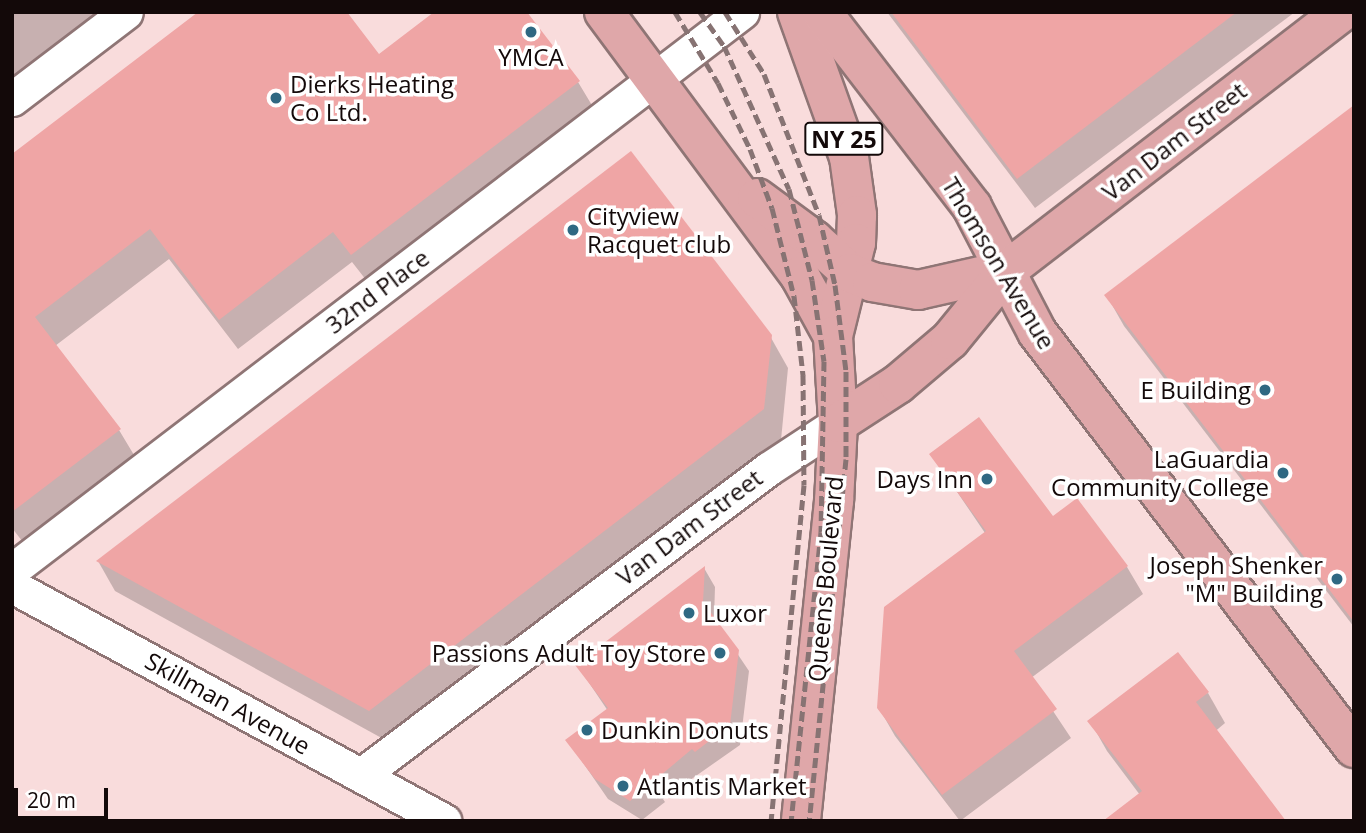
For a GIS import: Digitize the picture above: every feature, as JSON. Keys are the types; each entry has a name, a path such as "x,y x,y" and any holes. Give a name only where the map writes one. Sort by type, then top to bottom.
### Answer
{"main road":[{"name":"Queens Boulevard","path":"604,12 800,276 833,336"},
{"name":"Queens Boulevard","path":"797,12 849,157 857,215 849,273 840,298 833,336 838,423 832,522 801,821"},
{"name":"Thomson Avenue","path":"822,12 972,207 1037,332 1354,748"},
{"name":"Van Dam Street","path":"838,423 898,384 950,340 1007,270 1342,12"},
{"path":"725,174 814,240 849,273"},
{"name":"Van Dam Street","path":"849,273 893,288 918,290 1007,270"}],"street":[{"path":"12,99 126,12"},
{"name":"32nd Place","path":"12,570 742,12"},
{"name":"Van Dam Street","path":"360,775 768,469 838,423"},
{"name":"Skillman Avenue","path":"12,586 444,821"}],"building":[{"path":"198,12 347,12 379,54 434,12 527,12 580,81 351,255 333,232 219,320 150,229 35,317 121,429 12,512 12,154"},
{"path":"891,12 1237,12 1017,179"},
{"name":"LaGuardia Community College","path":"1354,105 1354,622 1104,295"},
{"path":"631,151 772,335 764,409 369,711 96,561"},
{"path":"979,417 1053,516 1077,498 1128,566 1014,651 1057,709 942,795 877,708 884,607 986,531 929,454"},
{"path":"705,566 703,602 739,650 730,725 695,752 692,749 630,801 595,779 565,740 608,708 575,665"},
{"path":"1178,652 1209,692 1196,702 1286,821 1103,821 1142,791 1087,721"}],"railway":[{"path":"675,12 718,83 750,149 772,208 794,296 803,375 804,485 771,821"},
{"path":"700,12 724,46 789,189 812,280 824,361 821,532 791,821"},
{"path":"725,12 764,74 819,215 835,285 846,371 846,459 809,821"}],"place":[{"name":"YMCA","path":"531,32"},
{"name":"Dierks Heating Co Ltd.","path":"276,98"},
{"name":"Cityview Racquet club","path":"573,230"},
{"name":"E Building","path":"1265,390"},
{"name":"LaGuardia Community College","path":"1283,473"},
{"name":"Days Inn","path":"987,479"},
{"name":"Joseph Shenker \"M\" Building","path":"1337,579"},
{"name":"Luxor","path":"689,613"},
{"name":"Passions Adult Toy Store","path":"720,653"},
{"name":"Dunkin Donuts","path":"587,730"},
{"name":"Atlantis Market","path":"623,786"}]}
